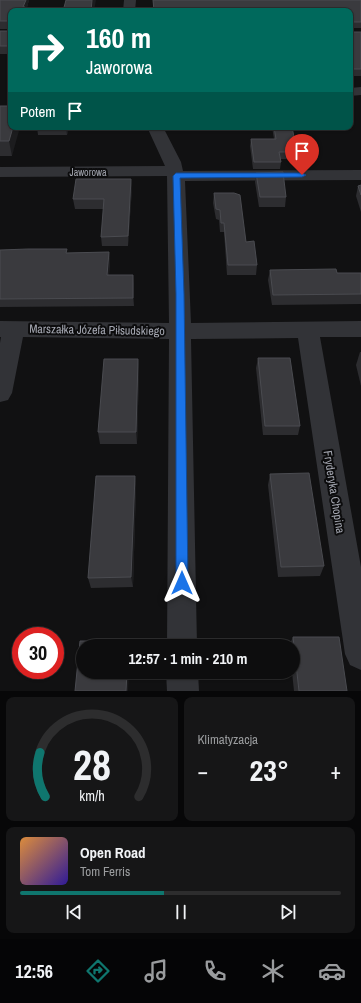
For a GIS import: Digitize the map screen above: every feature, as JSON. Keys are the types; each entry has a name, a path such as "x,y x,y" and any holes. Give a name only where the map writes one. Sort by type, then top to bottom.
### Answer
{"street":[{"path":"157,130 168,150 176,173 180,330 182,639"},
{"name":"Jaworowa","path":"0,172 361,175"},
{"path":"0,393 7,329"},
{"name":"Marszałka Józefa Piłsudskiego","path":"7,329 361,329"},
{"name":"Fryderyka Chopina","path":"308,330 358,619 361,654"},
{"path":"182,679 182,691"}],"building":[{"path":"0,0 26,0 23,7 25,8 8,8 8,21 0,21"},
{"path":"66,0 92,0 91,8 64,8"},
{"path":"153,0 361,0 361,22 353,22 353,8 154,8"},
{"path":"0,31 8,31 8,46 0,46"},
{"path":"353,32 361,32 361,69 353,69"},
{"path":"0,106 8,106 8,130 12,130 9,141 0,141"},
{"path":"274,130 293,130 297,152 279,152 281,162 254,162 251,139 276,139"},
{"path":"283,172 286,197 260,197 256,173"},
{"path":"76,179 131,179 128,236 101,237 104,199 73,199"},
{"path":"361,185 361,195 358,186"},
{"path":"214,193 234,193 240,195 246,242 254,241 257,265 228,265 224,223 221,223 220,210 216,209"},
{"path":"67,249 66,253 109,252 107,275 133,275 133,298 0,299 0,250"},
{"path":"336,269 337,273 361,273 361,294 273,295 270,270"},
{"path":"258,358 290,358 300,426 265,426"},
{"path":"104,359 138,359 136,432 98,432"},
{"path":"309,473 324,566 281,567 270,474"},
{"path":"96,476 135,476 131,577 88,578"},
{"path":"293,637 339,637 347,691 299,691 298,679 300,679 300,639 293,639"},
{"path":"76,679 127,679 126,691 75,691"}],"route":[{"path":"182,583 180,294 176,176 302,175"}]}
